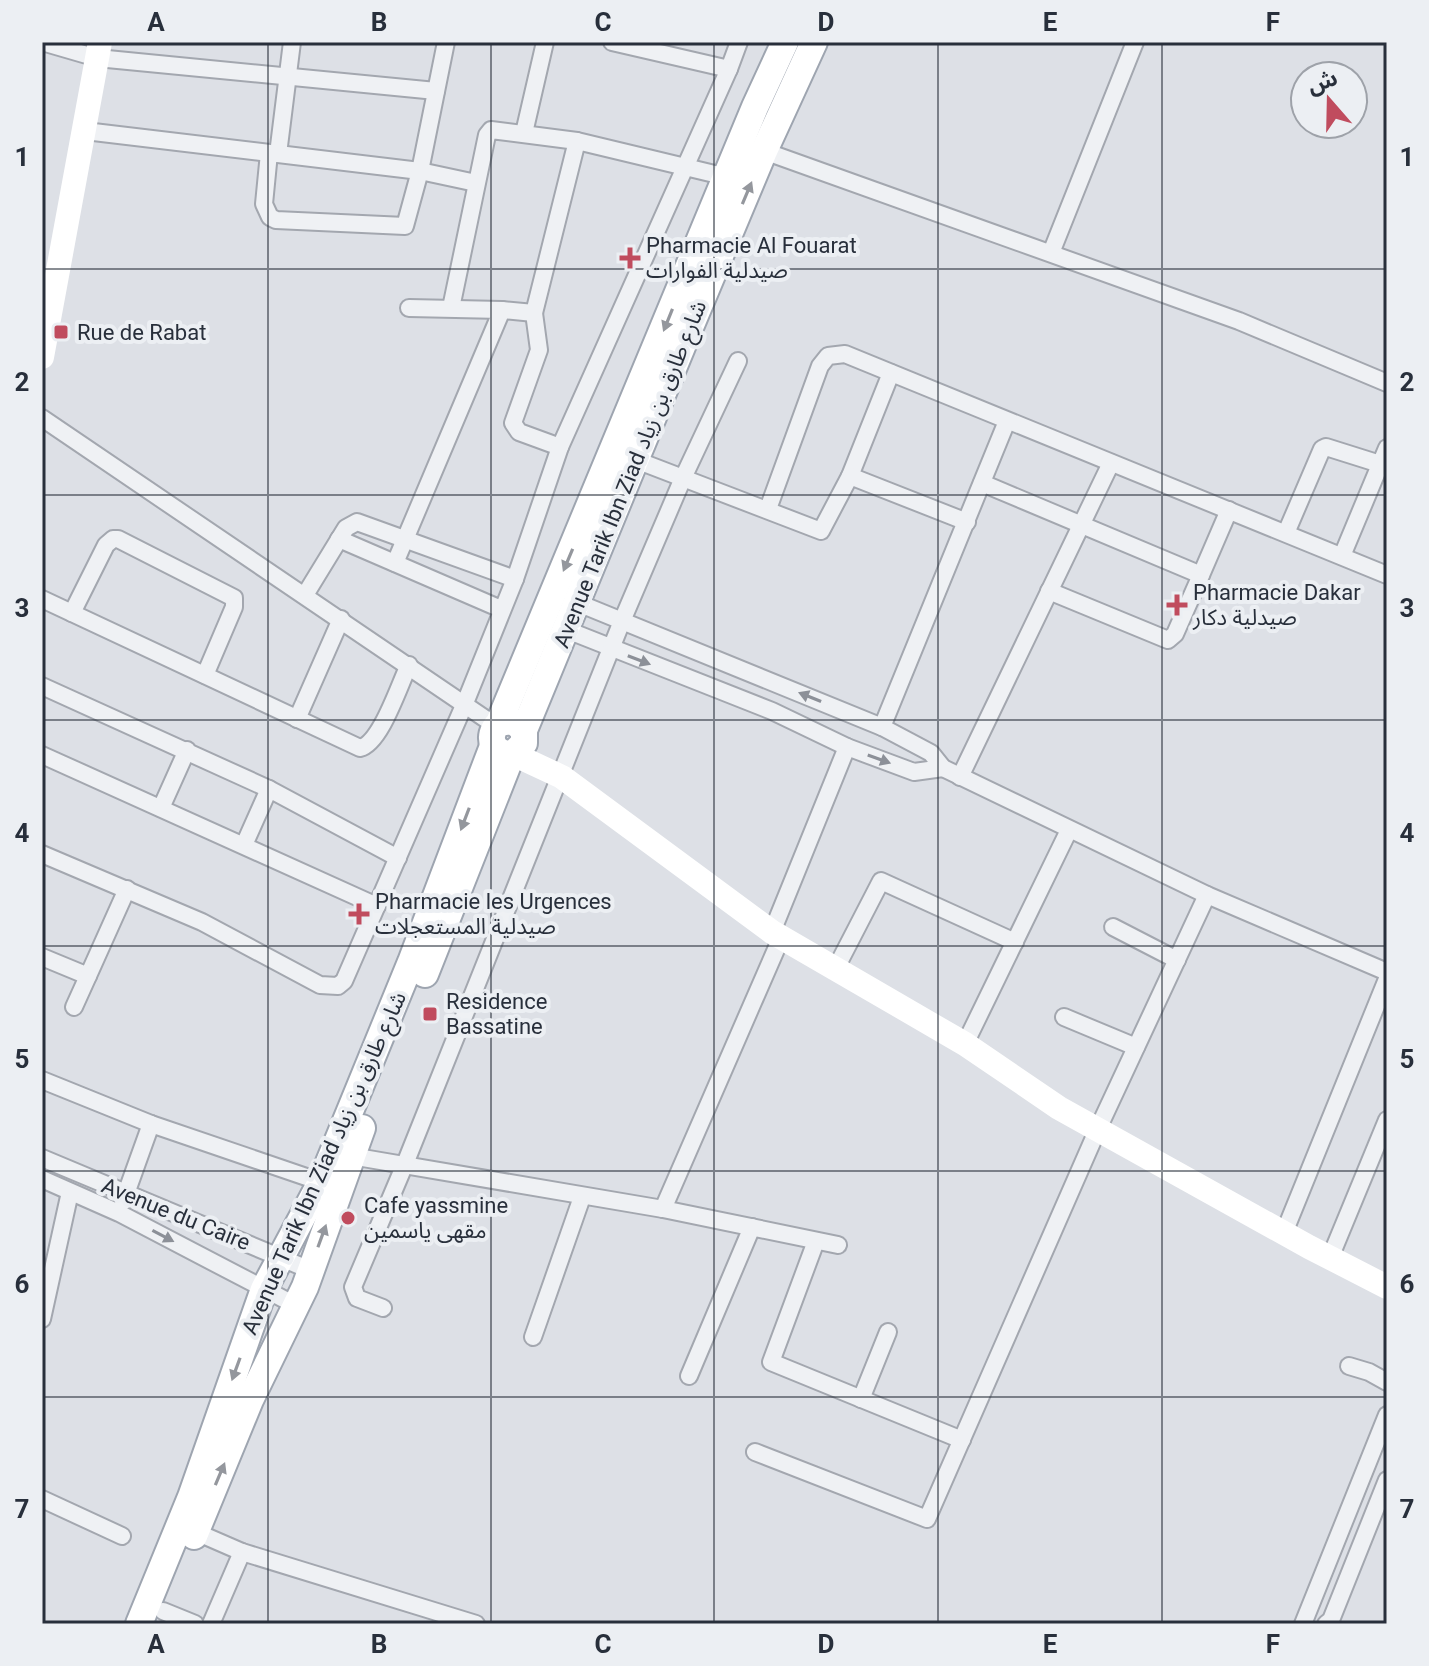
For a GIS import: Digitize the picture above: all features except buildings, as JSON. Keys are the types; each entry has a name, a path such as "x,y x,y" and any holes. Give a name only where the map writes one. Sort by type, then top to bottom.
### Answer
{"main road":[{"name":"Avenue Tarik Ibn Ziad شارع طارق بن زياد","path":"139,1624 191,1497 264,1289 321,1182 411,962 509,738 727,177 785,42"},
{"name":"Avenue Tarik Ibn Ziad شارع طارق بن زياد","path":"160,1618 250,1400 297,1306 351,1156 465,876 509,738 567,630 764,151 814,42"},
{"path":"42,357 99,50"},
{"path":"509,738 776,935 965,1044 1097,1131 1387,1287"}],"street":[{"path":"42,42 288,76 436,91"},
{"path":"292,42 264,204 266,212 276,220 405,226 420,171 446,42"},
{"path":"524,133 545,42"},
{"path":"612,42 650,46 729,69"},
{"path":"42,854 202,922 320,985 330,987 341,984 350,972 465,703 515,579 560,447 739,42"},
{"path":"1051,253 1135,42"},
{"path":"451,308 476,183 489,132 495,129 577,141 727,177"},
{"path":"85,131 420,171 476,183"},
{"path":"560,447 519,432 513,423 539,350 534,313 577,141"},
{"path":"764,151 1239,321 1387,383"},
{"path":"409,308 534,313"},
{"path":"395,563 502,310"},
{"path":"768,509 820,366 828,356 845,354 1387,575"},
{"path":"383,1308 357,1298 353,1287 622,621 683,478 738,361"},
{"path":"636,460 821,531 850,476 891,373"},
{"path":"42,418 465,703 509,738"},
{"path":"882,727 1007,421"},
{"path":"1286,533 1322,449 1326,447 1384,456 1342,556"},
{"path":"960,777 1111,463"},
{"path":"850,476 967,522"},
{"path":"982,483 1201,575"},
{"path":"1049,591 1168,640 1175,634 1229,510"},
{"path":"305,595 349,524 357,522 515,579"},
{"path":"72,613 106,545 113,539 125,542 234,598 234,607 205,675"},
{"path":"339,539 501,609"},
{"path":"42,599 356,747 366,747 378,733 409,665"},
{"path":"578,603 882,727 931,753 943,768 1069,830 1207,895 1387,972"},
{"path":"297,719 341,619"},
{"path":"567,630 772,711 847,747 914,772 943,768"},
{"path":"42,686 269,789 398,858"},
{"path":"663,1209 776,935 847,747"},
{"path":"161,808 187,750"},
{"path":"42,755 377,906"},
{"path":"244,845 269,789"},
{"path":"965,1044 1069,830"},
{"path":"835,970 881,881 1015,942"},
{"path":"74,1007 127,889"},
{"path":"755,1452 927,1519 1097,1131 1207,895"},
{"path":"1113,927 1177,960"},
{"path":"42,957 88,976"},
{"path":"1284,1233 1387,979"},
{"path":"1064,1017 1136,1047"},
{"path":"42,1080 151,1124 321,1182"},
{"path":"1330,1258 1387,1120"},
{"path":"119,1213 151,1124"},
{"path":"351,1156 663,1209 838,1245"},
{"name":"Avenue du Caire","path":"42,1158 310,1270"},
{"name":"Avenue du Caire","path":"42,1179 119,1213 297,1306"},
{"path":"42,1319 70,1192"},
{"path":"533,1337 582,1197"},
{"path":"689,1376 752,1227"},
{"path":"816,1241 771,1362 962,1440"},
{"path":"861,1399 888,1332"},
{"path":"1349,1366 1387,1382"},
{"path":"1304,1624 1387,1415"},
{"path":"1326,1624 1331,1620 1387,1480"},
{"path":"42,1499 122,1536"},
{"path":"196,1532 242,1552 476,1624"},
{"path":"211,1624 242,1552"},
{"path":"160,1618 195,1624"}],"place":[{"name":"Pharmacie Al Fouarat صيدلية الفوارات","path":"630,258"},
{"name":"Rue de Rabat","path":"61,332"},
{"name":"Pharmacie Dakar صيدلية دكار","path":"1177,605"},
{"name":"Pharmacie les Urgences صيدلية المستعجلات","path":"359,914"},
{"name":"Residence Bassatine","path":"430,1014"},
{"name":"Cafe yassmine مقهى ياسمين","path":"348,1218"}]}
